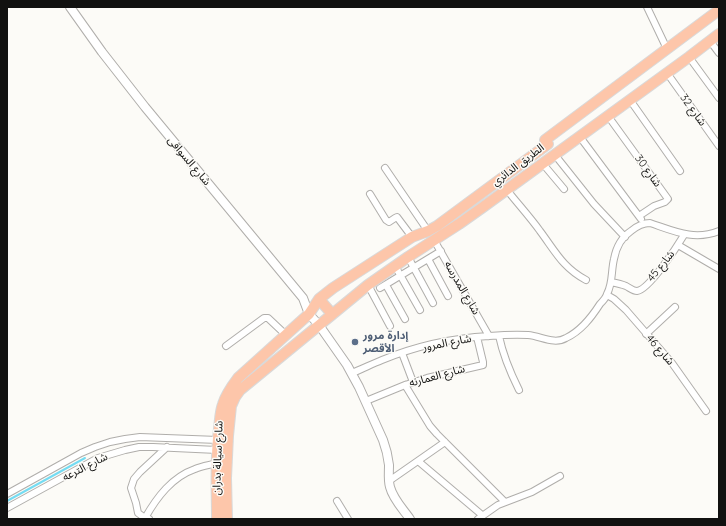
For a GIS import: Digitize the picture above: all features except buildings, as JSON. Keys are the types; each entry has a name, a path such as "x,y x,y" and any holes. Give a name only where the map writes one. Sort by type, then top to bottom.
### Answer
{"main road":[{"name":"الطريق الدائري","path":"309,314 319,299 346,279 412,237 437,226 548,144 545,140 719,10"},
{"name":"الطريق الدائري","path":"319,325 368,285 459,224 543,164 719,34"},
{"path":"624,82 632,98"},
{"path":"319,299 332,314"},
{"name":"شارع سيالة بدران","path":"217,519 217,445 220,414 227,394 238,378 309,314"},
{"name":"شارع سيالة بدران","path":"227,519 226,450 231,410 235,397 247,383 319,325"}],"street":[{"name":"شارع السواقى","path":"70,7 102,52 145,107 303,298 309,314 319,325 341,356 352,373 366,401 386,448 389,464 389,481"},
{"path":"647,7 667,49"},
{"path":"710,42 719,53"},
{"path":"689,57 719,98"},
{"name":"شارع 32","path":"667,73 719,146"},
{"path":"632,98 680,171"},
{"name":"شارع 30","path":"608,116 668,199 639,216"},
{"path":"580,137 644,223"},
{"path":"555,155 594,204 624,237 637,226 644,223 650,223 684,235 705,235 719,231"},
{"path":"543,164 564,190"},
{"path":"385,168 428,231"},
{"path":"506,190 540,230 565,266 586,280"},
{"path":"370,194 386,220 389,222 397,217 412,237"},
{"name":"شارع 45","path":"611,282 635,291 639,291 664,266 684,235"},
{"name":"شارع المرور","path":"352,373 383,360 439,343 458,339 489,336 527,335 552,341 559,341 566,338 590,319 607,295 611,282 614,259 617,249 624,237"},
{"name":"شارع المدرسه","path":"434,240 489,336"},
{"path":"678,246 719,269"},
{"path":"406,319 383,286 441,251"},
{"path":"408,257 433,303"},
{"path":"428,259 448,296"},
{"path":"395,266 420,310"},
{"path":"368,285 390,326"},
{"name":"شارع 46","path":"607,295 620,304 672,363 706,411"},
{"path":"646,334 675,307"},
{"path":"226,346 264,318 268,318 286,335"},
{"path":"499,336 506,363 520,390"},
{"name":"شارع العمارنه","path":"366,401 413,382 483,365 477,337"},
{"path":"402,354 413,382"},
{"path":"405,385 430,426 505,502"},
{"name":"شارع الترعه","path":"7,494 81,453 110,442 140,437 217,445"},
{"path":"410,519 392,493 389,481 445,442"},
{"name":"شارع الترعه","path":"7,508 98,458 111,454 139,448 217,445"},
{"path":"167,447 140,472 134,479 130,488 138,512 147,518 154,502 172,483 194,469 216,463"},
{"path":"418,461 482,516 490,519"},
{"path":"482,516 492,508 532,492 560,476"},
{"path":"337,501 348,519"}],"waterway":[{"path":"7,501 85,458"}],"place":[{"name":"إدارة مرور الأقصر","path":"355,342"}]}
